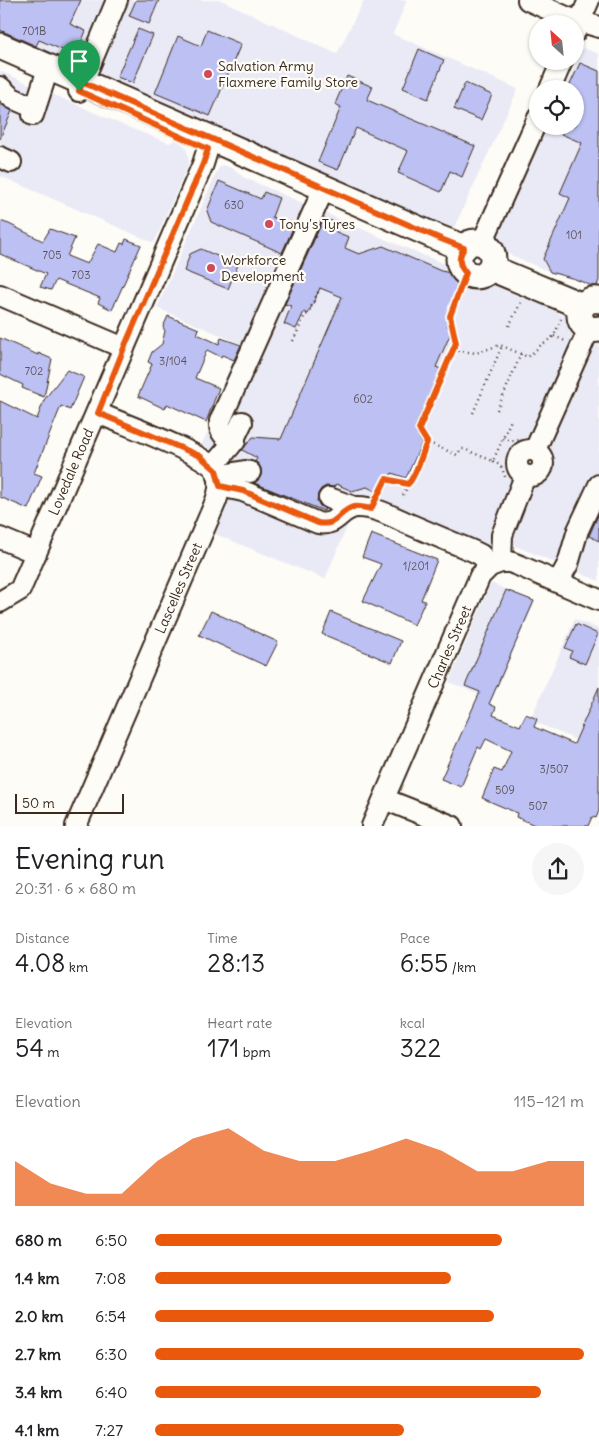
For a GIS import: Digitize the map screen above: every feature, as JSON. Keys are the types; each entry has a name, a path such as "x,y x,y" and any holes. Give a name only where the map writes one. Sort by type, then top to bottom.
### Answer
{"main road":[{"path":"0,46 80,87 209,144 441,239 473,264"},
{"path":"0,58 45,78 80,87"},
{"path":"209,144 370,220 473,264 583,317"}],"street":[{"path":"80,87 117,0"},
{"path":"528,0 556,15"},
{"path":"582,15 589,0"},
{"path":"584,26 599,27"},
{"path":"0,87 12,98 34,111 45,78"},
{"path":"473,264 530,135"},
{"name":"Lovedale Road","path":"0,602 20,590 98,413 209,144"},
{"path":"234,441 222,434 220,421 320,197"},
{"path":"0,295 124,348"},
{"path":"495,564 502,535 524,476 536,475 542,468 543,459 530,444 583,317"},
{"path":"98,413 200,456 217,476 243,491 318,523 327,525 347,510 363,508"},
{"path":"217,476 242,422"},
{"path":"217,476 245,471 250,472"},
{"name":"Lascelles Street","path":"76,826 218,496 217,476"},
{"path":"558,582 568,564 578,530 599,485"},
{"path":"329,498 363,508 473,551 495,564 510,562 599,600"},
{"path":"0,538 36,553"},
{"name":"Charles Street","path":"372,826 480,576 495,564"},
{"path":"384,799 452,826"}],"path":[{"path":"473,264 450,316 456,343 419,429 427,442 457,454 460,449 464,449 493,461 511,420"},
{"path":"293,341 320,288"},
{"path":"515,298 529,304"},
{"path":"510,326 522,301"},
{"path":"555,314 583,317"},
{"path":"453,350 476,353 500,345 528,357 540,346 583,317"},
{"path":"554,336 567,342 566,344"},
{"path":"473,413 502,346"},
{"path":"497,410 521,354"},
{"path":"503,438 516,441 522,440 530,444"},
{"path":"403,495 418,467 427,442"},
{"path":"363,508 386,479 408,484"}],"shaded area":[{"path":"0,0 105,0 74,69 0,36"},
{"path":"127,0 221,0 337,54 364,0 407,0 393,34 518,89 453,230 95,75"},
{"path":"584,48 599,54 599,289 575,279 550,272 492,247 543,135 584,135 584,80 568,80 573,70 584,70"},
{"path":"0,71 125,126 169,143 177,140 185,146 189,163 154,243 0,176"},
{"path":"222,165 233,168 243,177 387,240 442,263 447,262 469,278 481,281 494,281 565,316 570,322 573,331 568,351 528,442 518,447 511,466 515,473 515,480 491,545 485,553 368,513 353,518 349,522 325,579 215,534 229,502 231,490 216,453 202,444 246,346 157,308 218,169"},
{"path":"599,343 599,581 513,545 509,537 575,377 587,354"},
{"path":"491,583 535,602 492,700 449,682"},
{"path":"575,619 599,629 599,750 530,720"}],"building":[{"path":"0,0 81,0 70,24 86,31 77,52 72,54 39,40 36,46 0,30"},
{"path":"136,0 159,0 149,24 129,16"},
{"path":"138,29 153,35 133,83 117,77"},
{"name":"Salvation Army Flaxmere Family Store","path":"207,30 241,44 210,116 155,93 178,36 201,46"},
{"path":"419,49 444,60 428,99 403,88"},
{"path":"584,65 599,71 599,280 597,286 550,272 543,259 570,198 560,193 582,143 563,135 584,135 584,80 572,80 577,70 584,70"},
{"path":"347,76 373,87 367,100 475,146 462,177 450,171 441,192 398,173 408,151 356,128 338,170 318,162 341,107 335,104"},
{"path":"465,83 492,95 481,120 454,109"},
{"path":"0,103 12,111 0,139"},
{"path":"219,181 261,199 264,192 279,198 272,217 294,226 282,253 211,222 207,211"},
{"path":"324,218 339,224 336,232 349,237 345,248 359,254 383,246 441,271 451,273 465,283 447,326 453,328 436,367 441,369 415,428 422,443 406,478 392,473 389,479 384,477 377,492 367,487 352,491 336,484 334,487 326,486 318,494 317,501 325,509 324,511 254,483 261,475 261,468 255,462 257,458 242,450 253,437 281,439 342,297 320,288 308,314 304,312 296,329 284,324 291,306 285,304"},
{"path":"0,221 43,241 50,229 75,238 67,256 87,264 98,244 117,252 121,243 124,244 126,239 141,245 112,310 98,303 100,298 56,280 51,290 40,287 46,274 0,254"},
{"name":"Workforce Development","path":"201,249 238,265 228,289 184,271 190,254"},
{"path":"168,316 199,329 197,334 219,344 221,338 241,345 234,360 222,355 221,357 207,350 195,378 219,388 206,422 167,404 165,409 138,396 152,364 148,362 152,352 162,344 165,331 163,327"},
{"path":"0,338 38,355 38,353 52,359 44,397 22,388 23,385 0,374"},
{"path":"67,370 84,377 70,410 61,406 34,473 42,476 28,509 0,497 0,401 37,419 44,400"},
{"path":"599,513 599,541 589,536"},
{"path":"371,534 437,560 421,600 425,601 414,625 363,601 381,564 362,557"},
{"path":"506,590 534,601 489,704 496,707 493,715 520,726 526,714 537,719 534,727 574,744 599,687 599,811 596,818 592,817 588,826 537,826 516,817 517,813 482,798 494,769 502,772 511,751 486,739 481,749 478,747 461,787 441,779 480,692 465,686"},
{"path":"211,611 278,642 266,666 199,635"},
{"path":"331,612 401,641 392,663 322,634"},
{"path":"576,624 598,634 585,664 569,657 572,651 565,648"}],"place":[{"name":"Salvation Army Flaxmere Family Store","path":"208,74"},
{"name":"Tony's Tyres","path":"269,224"},
{"name":"Workforce Development","path":"211,268"}],"route":[{"path":"82,82 464,248 459,254 459,262 466,273 450,316 456,343 419,429 427,442 418,467 408,484 386,479 371,509 354,507 327,525 318,523 243,491 220,486 216,470 200,456 98,413 208,149 79,91 82,82"}]}
